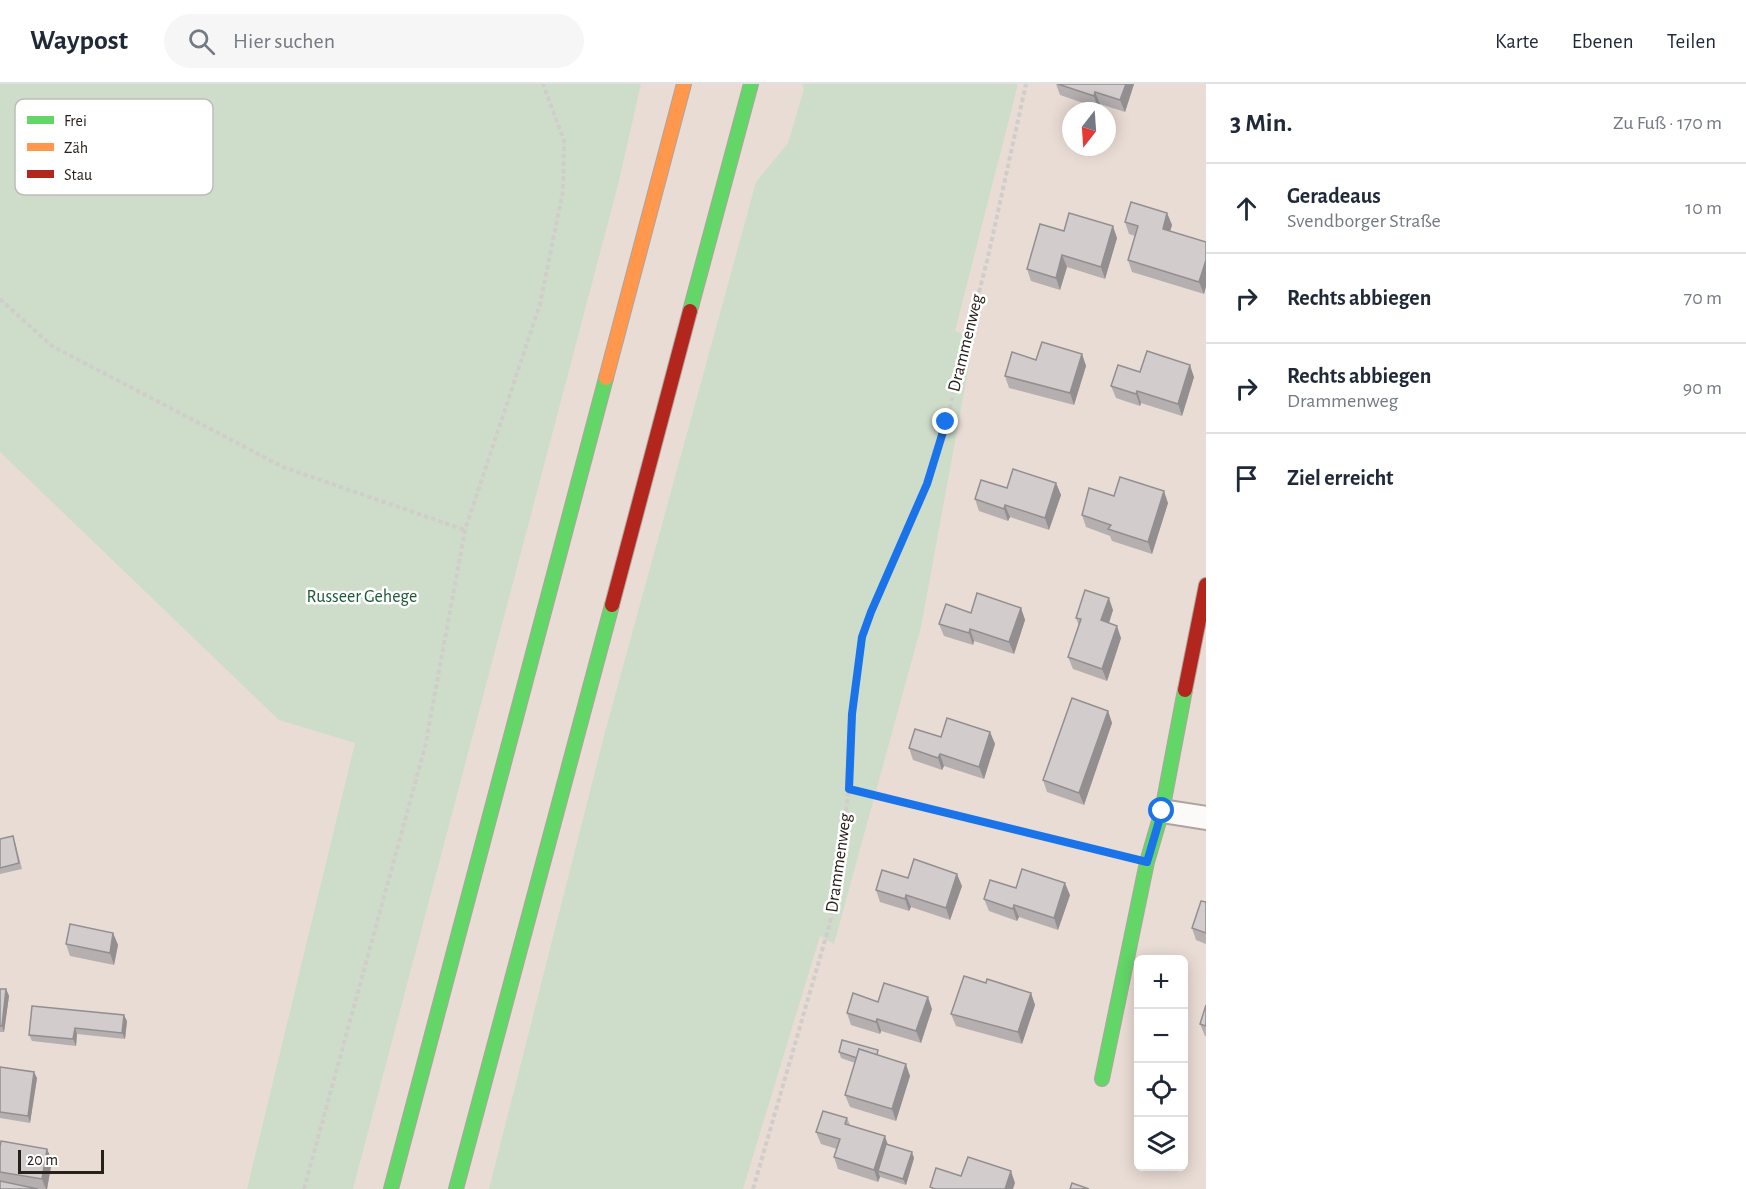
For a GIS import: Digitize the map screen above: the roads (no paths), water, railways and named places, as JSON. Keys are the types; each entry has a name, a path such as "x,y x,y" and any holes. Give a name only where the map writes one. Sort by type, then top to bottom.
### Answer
{"main road":[{"path":"391,1189 684,84"},
{"path":"456,1189 751,84"},
{"path":"1102,1079 1147,862 1162,811 1206,585"}],"street":[{"path":"1162,811 1206,818"}],"park label":[{"name":"Russeer Gehege","path":"362,597"}]}
